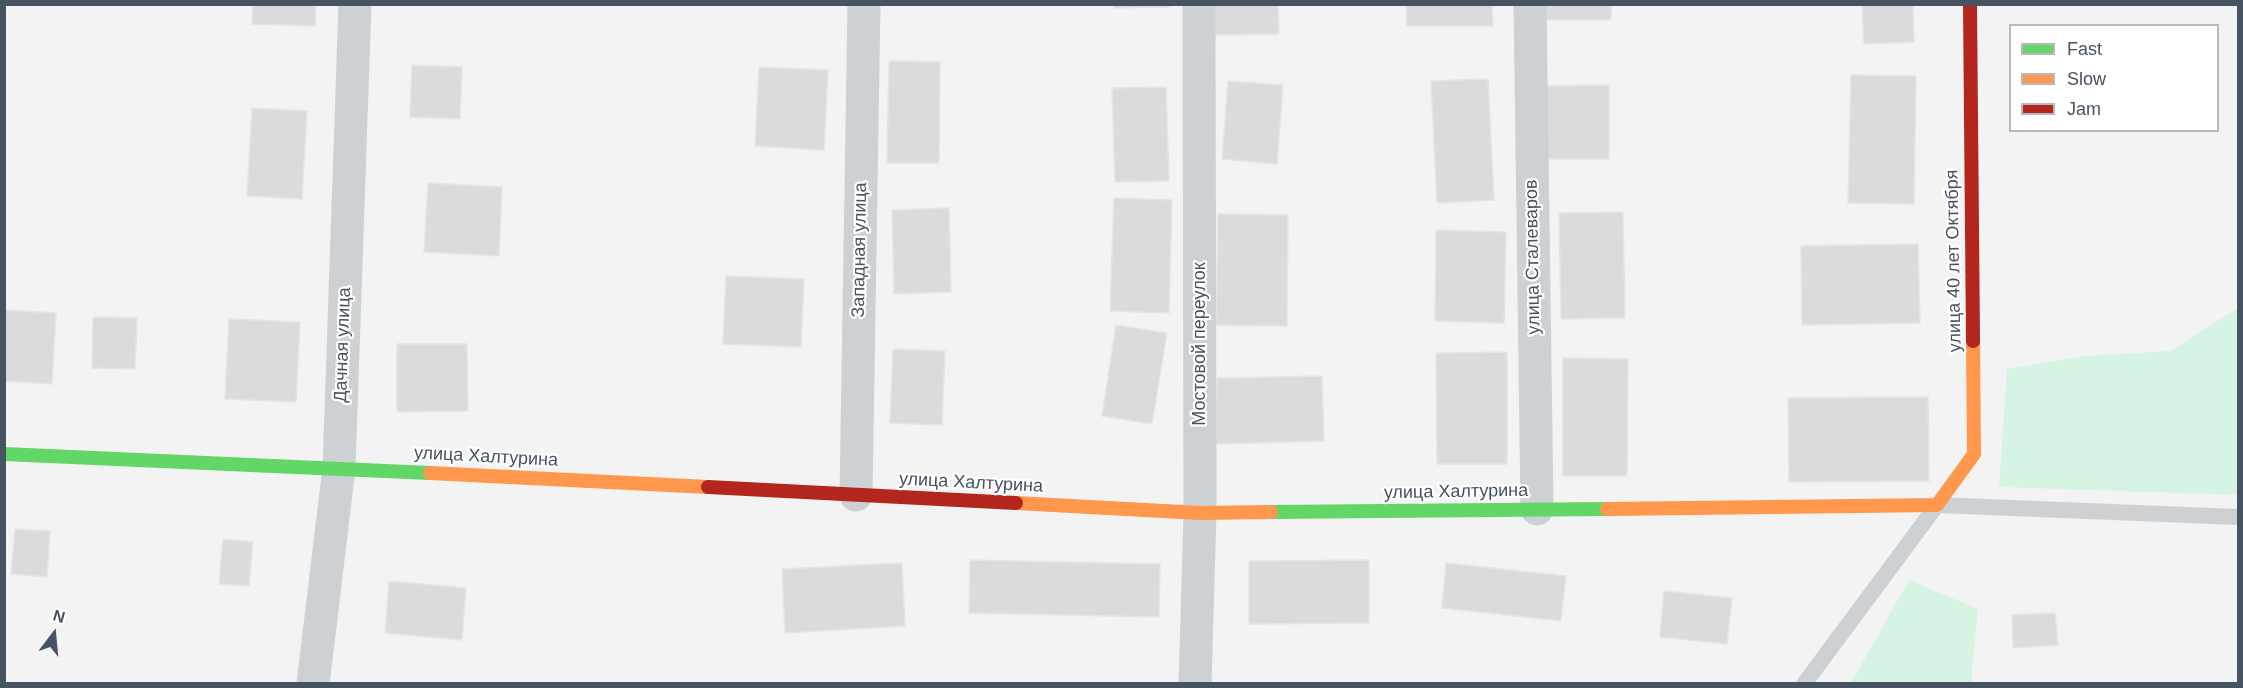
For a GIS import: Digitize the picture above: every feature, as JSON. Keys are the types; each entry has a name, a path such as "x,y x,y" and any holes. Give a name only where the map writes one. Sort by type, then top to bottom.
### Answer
{"street":[{"name":"Дачная улица","path":"313,684 339,468 355,4"},
{"name":"Западная улица","path":"856,495 864,4"},
{"name":"Мостовой переулок","path":"1195,684 1200,513 1199,4"},
{"name":"улица Сталеваров","path":"1530,4 1537,509"},
{"name":"улица 40 лет Октября","path":"1937,505 1974,454 1970,4"},
{"name":"улица Халтурина","path":"4,454 339,468 1200,513 1937,505"}],"lane":[{"path":"1804,684 1937,505 2238,517"}],"green space":[{"path":"2238,310 2238,495 1999,487 2007,369 2085,356 2170,351"},
{"path":"1909,580 1978,609 1971,683 1851,683"}],"building":[{"path":"253,4 316,4 315,26 252,24"},
{"path":"1114,4 1169,4 1169,7 1114,8"},
{"path":"1210,4 1278,4 1279,34 1211,35"},
{"path":"1406,4 1492,4 1493,26 1407,26"},
{"path":"1543,4 1611,4 1611,20 1543,20"},
{"path":"1862,4 1913,4 1914,42 1864,44"},
{"path":"889,61 940,62 939,163 887,163"},
{"path":"412,65 462,67 460,119 410,117"},
{"path":"759,67 828,70 824,150 755,146"},
{"path":"1851,75 1916,76 1914,204 1848,203"},
{"path":"1488,79 1494,200 1437,203 1431,81"},
{"path":"1228,81 1283,85 1277,164 1222,159"},
{"path":"1609,85 1609,159 1547,159 1546,86"},
{"path":"1166,87 1169,181 1115,182 1112,88"},
{"path":"252,108 307,111 302,199 247,196"},
{"path":"428,183 502,187 499,256 424,252"},
{"path":"1114,198 1172,200 1169,313 1110,311"},
{"path":"949,208 951,292 894,294 892,210"},
{"path":"1623,212 1625,318 1561,319 1559,213"},
{"path":"1218,214 1288,215 1287,326 1216,325"},
{"path":"1436,230 1506,232 1504,323 1435,321"},
{"path":"1918,244 1920,323 1802,325 1801,246"},
{"path":"726,276 804,279 801,347 723,344"},
{"path":"4,310 56,313 52,384 4,381"},
{"path":"93,317 137,318 135,369 92,368"},
{"path":"229,319 300,322 296,402 225,399"},
{"path":"1116,325 1167,333 1152,424 1102,416"},
{"path":"397,344 467,344 468,411 397,412"},
{"path":"893,349 945,351 942,425 890,423"},
{"path":"1507,352 1507,464 1437,464 1436,353"},
{"path":"1563,358 1628,359 1627,476 1563,476"},
{"path":"1322,376 1324,441 1215,444 1217,378"},
{"path":"1928,397 1929,481 1789,482 1788,398"},
{"path":"15,529 50,531 47,577 11,574"},
{"path":"223,539 253,542 249,586 219,584"},
{"path":"970,560 1160,564 1159,617 969,613"},
{"path":"1369,560 1369,623 1249,624 1249,561"},
{"path":"902,563 905,626 785,633 782,569"},
{"path":"1446,563 1566,576 1561,621 1442,608"},
{"path":"389,581 466,588 462,640 385,633"},
{"path":"1664,591 1732,598 1727,644 1660,637"},
{"path":"2055,613 2058,645 2013,648 2012,615"}],"traffic: fast":[{"path":"4,454 430,473"},
{"path":"1271,512 1607,509"}],"traffic: slow":[{"path":"1607,509 1937,505 1974,454 1973,341"},
{"path":"430,473 708,487"},
{"path":"1016,503 1200,513 1271,512"}],"traffic: jam":[{"path":"1970,4 1973,341"},
{"path":"708,487 1016,503"}]}
